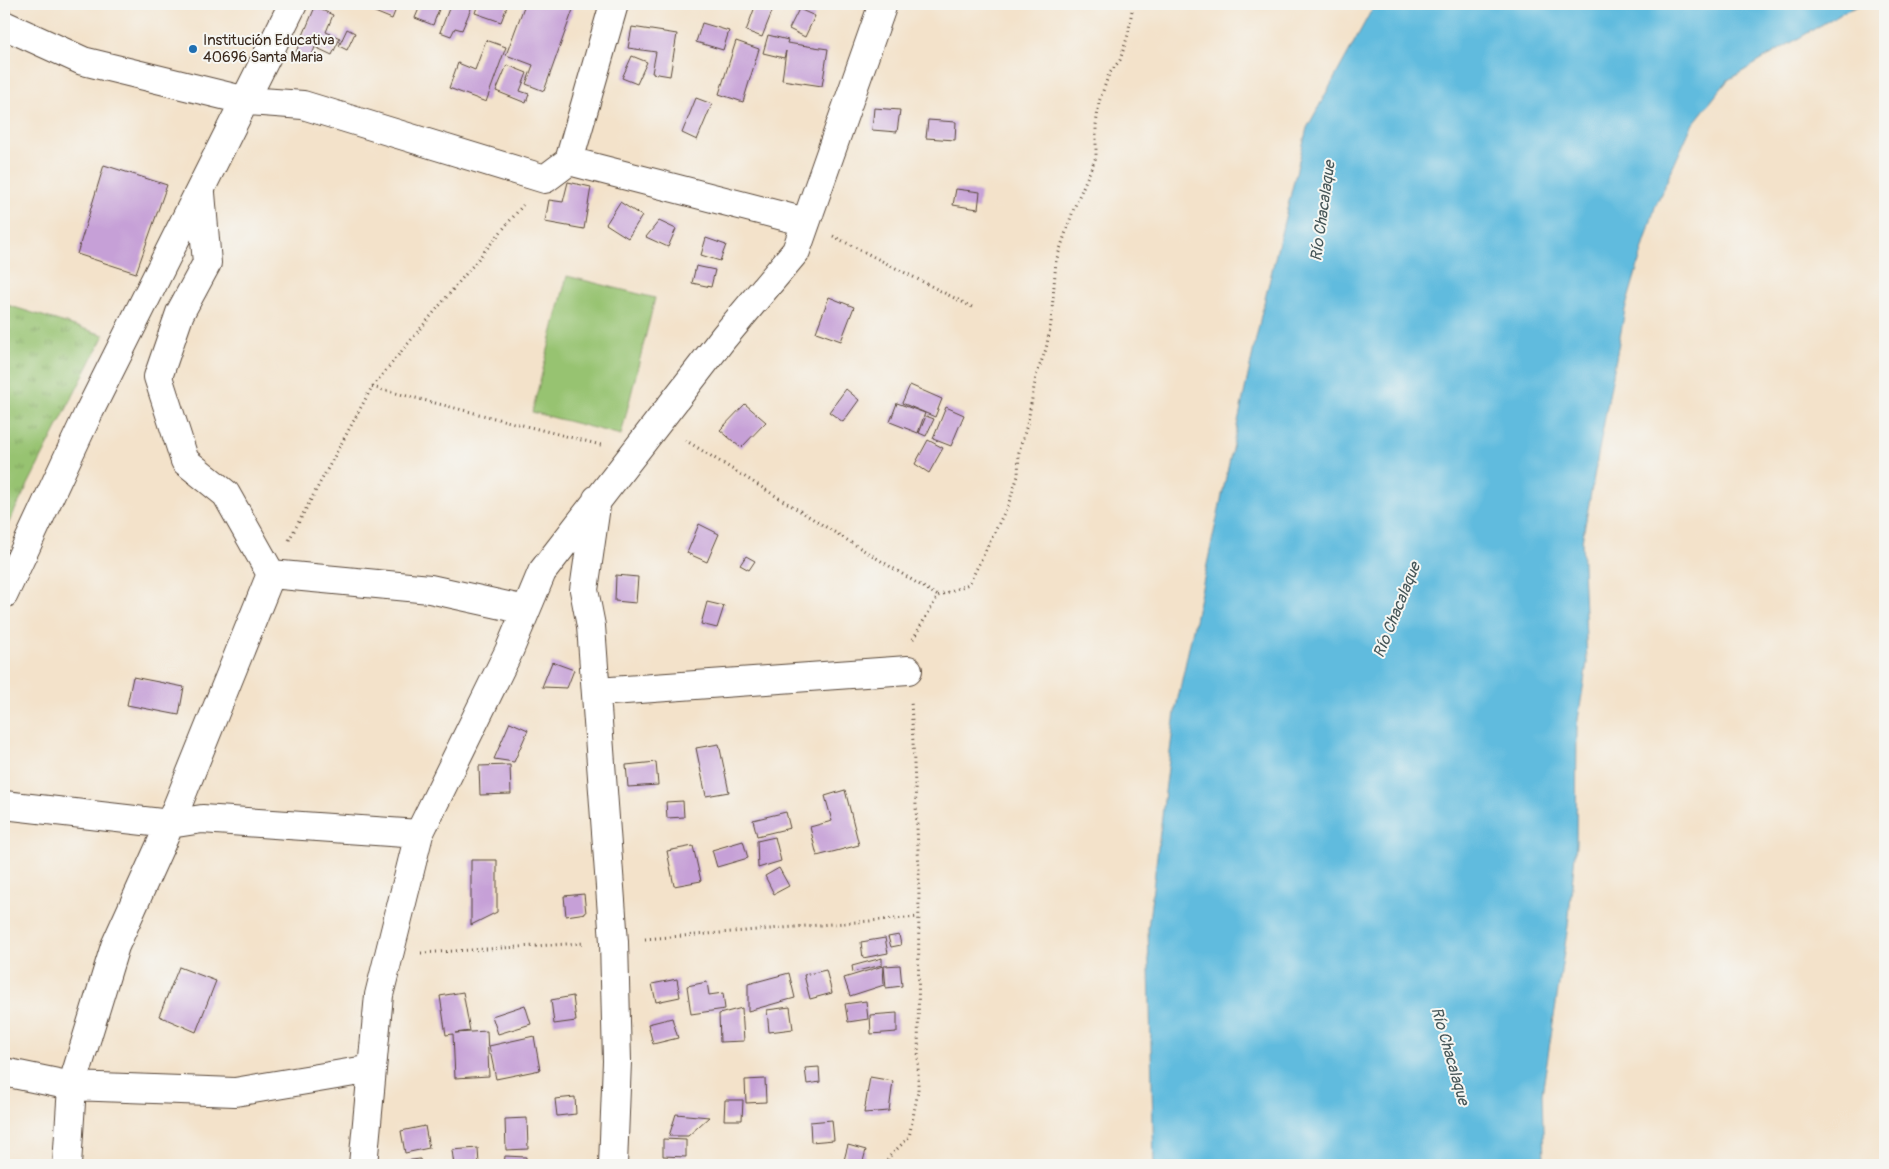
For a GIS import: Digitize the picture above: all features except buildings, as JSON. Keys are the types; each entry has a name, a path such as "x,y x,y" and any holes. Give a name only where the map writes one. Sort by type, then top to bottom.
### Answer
{"street":[{"path":"4,594 12,558 88,414 247,101 294,4"},
{"path":"4,24 83,61 247,101 303,104 545,179 569,161 614,4"},
{"path":"364,1165 379,995 419,834 508,651 542,572 657,422 796,251 883,4"},
{"path":"569,161 806,222"},
{"path":"200,193 207,263 180,314 158,377 185,461 226,494 271,574"},
{"path":"598,497 584,590 591,626 597,692 614,942 617,1061 613,1165"},
{"path":"271,574 430,589 526,610"},
{"path":"67,1165 72,1086 115,946 170,824 271,574"},
{"path":"597,692 908,670"},
{"path":"4,805 170,824 202,819 419,834"},
{"path":"4,1072 72,1086 235,1092 372,1069"}],"path":[{"path":"887,1165 888,1158 908,1137 918,1092 919,916 914,735 906,650 938,596 969,584 1008,505 1018,476 1019,452 1028,421 1036,376 1046,349 1051,323 1056,261 1074,208 1096,157 1096,125 1099,102 1108,74 1120,60 1128,35 1133,4"},
{"path":"271,574 372,387 545,179"},
{"path":"806,222 974,308"},
{"path":"372,387 633,454"},
{"path":"657,422 938,596"},
{"path":"389,955 614,942 919,916"}],"green space":[{"path":"567,276 655,298 621,435 532,412"},
{"path":"4,304 104,335 6,528 4,527"}],"water":[{"name":"Río Chacalaque","path":"1375,4 1863,4 1843,12 1728,80 1692,125 1655,207 1625,310 1582,541 1587,663 1577,726 1576,844 1568,926 1542,1094 1544,1165 1154,1165 1148,928 1175,712 1262,311 1307,128"}],"place":[{"name":"Institución Educativa 40696 Santa Maria","path":"193,49"}]}
